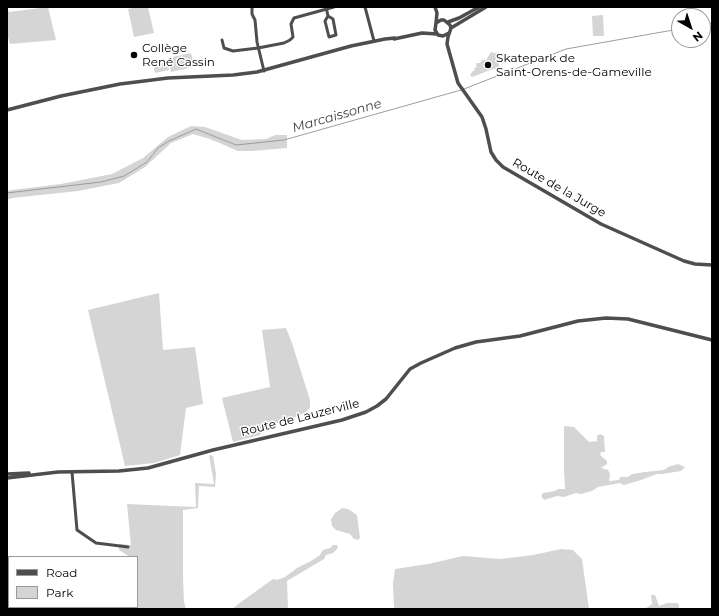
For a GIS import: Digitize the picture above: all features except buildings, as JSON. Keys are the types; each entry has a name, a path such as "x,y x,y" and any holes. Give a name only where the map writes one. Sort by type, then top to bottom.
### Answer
{"street":[{"path":"252,7 258,48 264,70"},
{"path":"222,40 224,48 230,51 258,48 290,40 293,35 291,24 294,18 334,7"},
{"path":"365,7 374,41"},
{"path":"435,7 437,12 451,28"},
{"path":"338,49 422,33 430,30 441,20 446,21 459,18 479,7"},
{"path":"422,33 446,35 449,33 451,28 485,7"},
{"path":"326,8 328,16 333,19 336,35 329,37 325,21 328,16"},
{"path":"437,12 435,30 439,35"},
{"name":"Route de la Jurge","path":"449,33 447,44 456,78 482,117 492,152 496,160 503,167 607,227 684,261 695,264 712,265"},
{"name":"Route de la Jurge","path":"439,35 447,44"},
{"path":"7,110 120,84 168,78 233,75 264,70 338,49 395,38"},
{"name":"Route de Lauzerville","path":"7,474 119,471 148,468 213,450 342,420 366,412 377,406 386,399 402,377 414,366 455,348 470,343 520,336 578,321 618,318 638,321 712,340"},
{"path":"72,472 77,530 96,544 128,547"}],"green space":[{"path":"7,7 9,12 48,7 56,40 10,44 7,34"},
{"path":"148,7 154,33 134,37 128,9"},
{"path":"603,15 604,36 593,36 592,16"},
{"name":"Skatepark de Saint-Orens-de-Gameville","path":"491,52 499,54 499,68 472,77 470,75 473,71 475,71 474,69 477,66 476,64 480,63 482,60 486,60"},
{"path":"191,53 194,67 171,72 168,58"},
{"path":"168,62 169,70 155,73 153,65"},
{"path":"191,126 205,127 242,140 266,139 275,135 287,135 287,148 238,151 210,139 193,134 171,143 145,167 119,183 78,191 12,198 7,200 7,191 61,184 112,174 143,158 168,137"},
{"path":"159,293 163,350 195,347 203,404 186,408 180,455 154,463 125,466 88,310"},
{"path":"286,328 310,400 310,408 298,416 266,427 260,435 233,442 222,398 270,387 262,330"},
{"path":"564,426 574,427 589,442 597,441 597,436 600,434 604,436 605,452 601,452 600,455 607,461 607,464 601,468 608,470 610,474 609,481 619,480 620,477 628,477 632,474 664,470 678,464 685,467 681,471 657,474 624,485 620,483 598,487 592,491 581,494 576,493 564,497 557,496 544,500 541,496 543,493 558,489 565,489"},
{"path":"209,455 213,456 216,474 215,487 199,486 198,508 183,510 183,578 184,602 186,609 137,609 138,556 128,556 119,550 119,544 131,545 127,504 196,507 195,483 214,484"},
{"path":"342,508 348,509 357,515 360,538 358,540 354,539 350,534 336,530 332,526 331,519 335,513"},
{"path":"333,545 337,545 338,548 333,553 326,555 324,559 287,581 288,609 232,609 273,579 277,580 285,577 297,568 320,555 323,550 330,548"},
{"path":"561,549 573,550 582,559 589,609 395,609 394,607 393,584 395,569 428,564 463,556 501,559 533,555"},
{"path":"651,595 655,595 659,606 667,603 677,603 679,605 679,609 645,609 652,604"}],"waterway":[{"name":"Marcaissonne","path":"464,89 566,49 671,30"},
{"name":"Marcaissonne","path":"7,193 101,182 124,176 147,162 158,148 169,141 196,129 236,145 284,140 461,90"}],"place":[{"name":"Collège René Cassin","path":"134,55"},
{"name":"Skatepark de Saint-Orens-de-Gameville","path":"488,65"}]}
